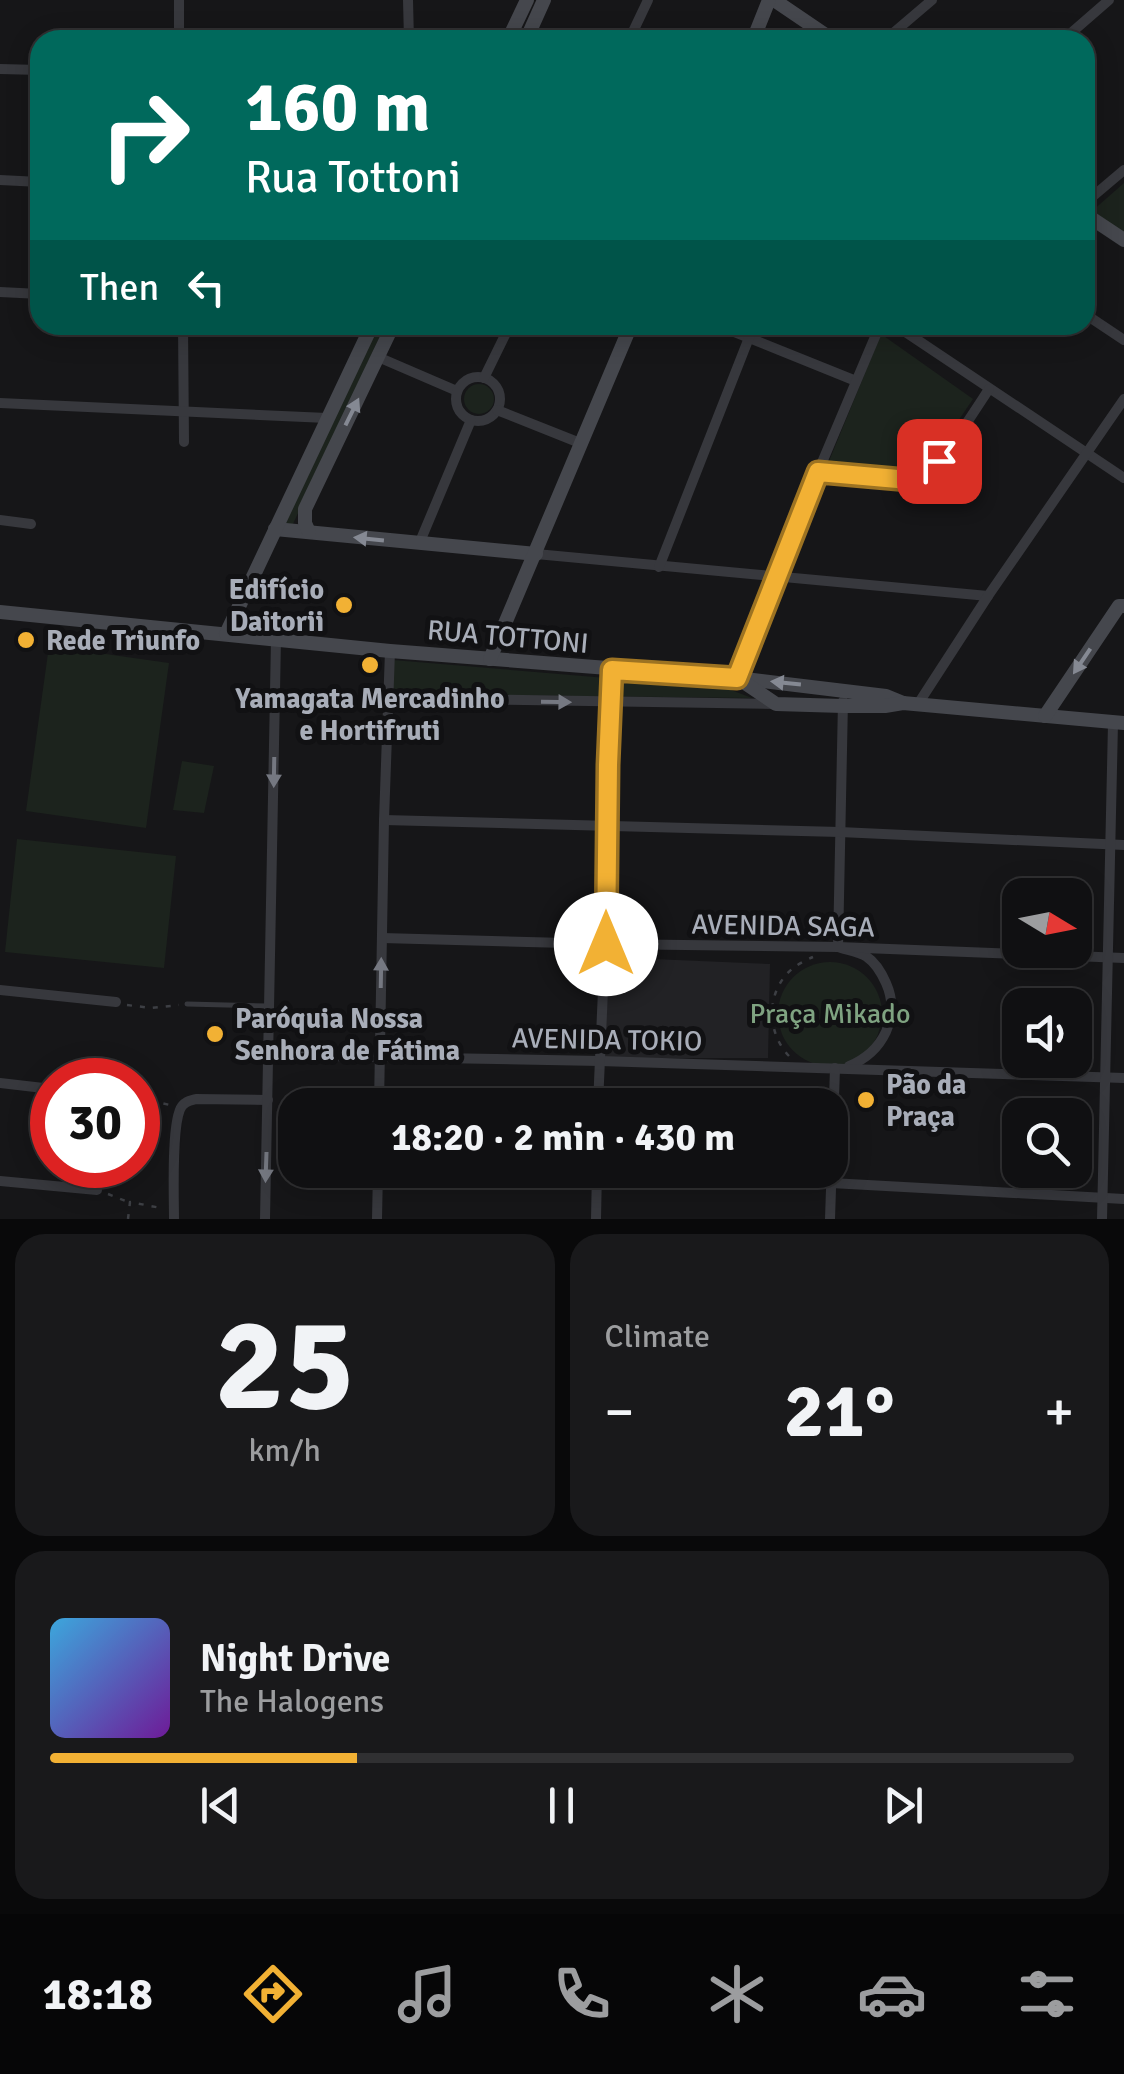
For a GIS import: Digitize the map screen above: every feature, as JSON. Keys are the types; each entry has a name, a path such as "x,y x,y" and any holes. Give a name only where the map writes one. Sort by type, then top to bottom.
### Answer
{"street":[{"path":"179,0 179,30"},
{"path":"408,0 410,30"},
{"path":"513,30 527,0"},
{"path":"530,30 544,0"},
{"path":"634,30 648,0"},
{"path":"758,30 772,0 818,30"},
{"path":"897,30 932,0"},
{"path":"1075,30 1108,0"},
{"path":"0,68 30,70"},
{"path":"1095,195 1124,170"},
{"path":"0,180 30,182"},
{"path":"1095,221 1124,240"},
{"path":"0,292 30,294"},
{"path":"1095,321 1124,340"},
{"path":"183,335 184,442"},
{"path":"226,634 367,335"},
{"path":"310,532 304,516 309,500 388,335"},
{"path":"484,378 505,335"},
{"path":"490,659 627,335"},
{"path":"740,335 856,381"},
{"path":"659,567 750,335"},
{"path":"776,704 737,678 876,335"},
{"path":"911,335 1124,478"},
{"path":"378,357 458,392"},
{"path":"484,378 497,388 500,403 488,419 471,420 459,410 458,392 469,379 484,378"},
{"path":"818,472 909,480 924,477 989,389"},
{"path":"911,703 1124,398"},
{"path":"0,403 327,418"},
{"path":"497,410 580,443"},
{"path":"418,544 471,420"},
{"path":"292,491 309,500"},
{"path":"0,520 31,524"},
{"path":"274,529 988,596"},
{"path":"1045,716 1122,603"},
{"name":"RUA TOTTONI","path":"0,612 612,670 737,678 886,696 911,703"},
{"path":"264,1219 276,639"},
{"path":"379,1088 390,650"},
{"path":"599,1088 612,670"},
{"path":"838,1088 840,1068 860,1062 877,1048 892,1014 890,992 882,972 867,957 838,947 843,690"},
{"name":"RUA TOTTONI","path":"389,698 843,706 911,703 1119,723"},
{"path":"1102,1219 1110,845 1119,723"},
{"path":"384,820 840,832 1124,845"},
{"name":"AVENIDA SAGA","path":"382,938 838,947 1124,958"},
{"path":"0,990 116,1002"},
{"name":"AVENIDA TOKIO","path":"269,1056 600,1061 1124,1078"},
{"path":"0,1084 30,1086"},
{"path":"174,1215 176,1124 181,1107 196,1099 268,1100"},
{"path":"0,1181 97,1190"},
{"path":"848,1185 1124,1200"},
{"path":"377,1219 378,1188"},
{"path":"596,1188 596,1219"},
{"path":"830,1219 831,1188"}],"lane":[{"path":"187,1004 270,1006"}],"path":[{"path":"792,1058 784,1051 772,1024 772,1003 779,984 792,968 838,947"},
{"path":"116,1002 151,1008 187,1004"},
{"path":"160,1103 181,1107"},
{"path":"97,1190 174,1215"},
{"path":"128,1219 130,1202"}],"shaded area":[{"path":"606,957 770,964 768,1058 605,1058"}],"green space":[{"path":"1124,183 1124,233 1095,215 1095,208"},
{"path":"369,335 380,335 293,524 284,524"},
{"path":"881,335 973,399 931,461 915,474 827,466"},
{"path":"479,384 490,388 494,399 490,410 479,414 468,410 464,399 468,388"},
{"path":"49,646 169,663 146,828 26,811"},
{"path":"393,660 726,688 752,698 392,694"},
{"path":"182,761 214,766 204,813 173,810"},
{"path":"17,839 176,856 164,968 5,952"},
{"name":"Praça Mikado","path":"830,962 850,966 867,977 878,994 882,1014 878,1034 867,1051 850,1062 830,1066 810,1062 793,1051 782,1034 778,1014 782,994 793,977 810,966"}],"place":[{"name":"Edifício Daitorii","path":"344,605"},
{"name":"Rede Triunfo","path":"26,640"},
{"name":"Yamagata Mercadinho e Hortifruti","path":"370,665"},
{"name":"Paróquia Nossa Senhora de Fátima","path":"215,1034"},
{"name":"Pão da Praça","path":"866,1100"}],"route":[{"path":"606,944 612,670 737,678 818,472 909,480 924,477 939,461"}]}
